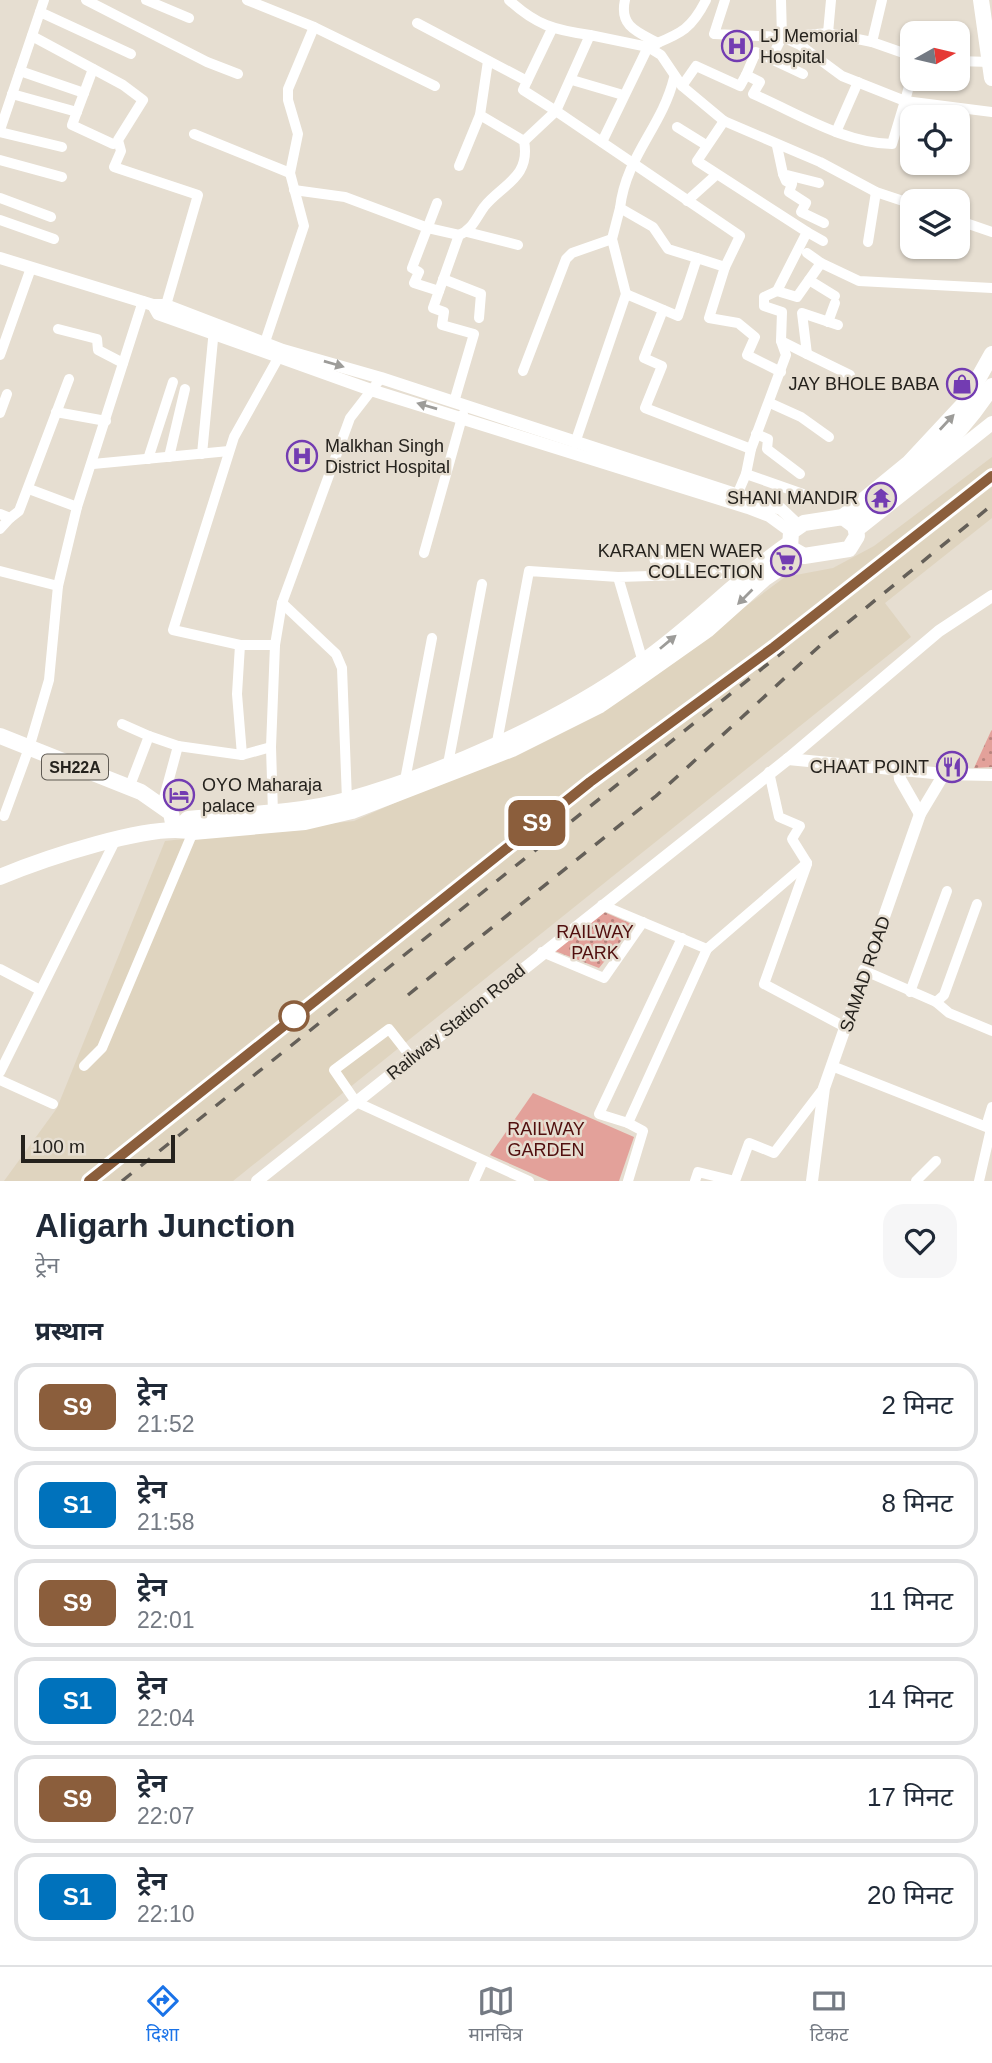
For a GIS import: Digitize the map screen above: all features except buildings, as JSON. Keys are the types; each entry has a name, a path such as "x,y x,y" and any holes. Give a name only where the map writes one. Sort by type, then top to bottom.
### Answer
{"main road":[{"path":"981,0 991,70"},
{"path":"795,539 810,556 849,549 852,528 964,404 992,354"},
{"path":"852,528 971,418 992,386"},
{"path":"852,528 992,423"},
{"path":"0,877 61,854 115,841 182,830 305,821 352,811 448,776 535,731 643,662 749,573 795,539 852,528 992,434"},
{"path":"182,830 188,819 273,813 347,800 600,705 673,656 731,611 765,578 795,539"},
{"name":"SH22A","path":"0,736 28,753 96,780 138,802 155,802"},
{"name":"SH22A","path":"0,748 28,753"},
{"name":"SH22A","path":"96,780 141,792 155,802"},
{"path":"155,802 170,813 182,830"}],"street":[{"path":"44,0 12,94 3,108 0,131 62,146"},
{"path":"86,0 207,62 238,74"},
{"path":"146,0 189,18"},
{"path":"247,0 314,27 435,86"},
{"path":"509,0 531,19 552,30 653,45 677,37 692,24 706,0"},
{"path":"625,0 624,18 628,26 653,45 682,86 724,121 777,146 820,162 876,192 900,200"},
{"path":"725,0 714,34 782,37 828,33 872,41 900,52"},
{"path":"771,59 782,37 780,0"},
{"path":"828,33 831,0"},
{"path":"872,41 882,0"},
{"path":"40,12 131,54"},
{"path":"417,23 527,81"},
{"path":"265,342 304,226 290,173 298,134 288,100 288,89 314,27"},
{"path":"552,30 523,90 740,236 725,267 709,318 738,323 755,337 747,355 781,372"},
{"path":"524,141 556,111 590,35"},
{"path":"4,816 28,753 50,680 58,586 77,507 93,464 123,363 154,304 198,195 114,167 121,152 118,140 143,100 32,36"},
{"path":"782,37 800,45 842,76 905,101 992,112"},
{"path":"602,142 623,95 653,45"},
{"path":"682,86 696,66 740,86 756,52 803,74"},
{"path":"458,166 480,115 488,61"},
{"path":"970,64 991,70"},
{"path":"93,69 72,125 113,144"},
{"path":"20,71 83,93"},
{"path":"746,75 760,82 753,94 836,132 892,144 908,91"},
{"path":"575,443 626,294 612,239 623,182 663,111 674,78"},
{"path":"572,80 623,95"},
{"path":"836,132 858,82"},
{"path":"12,94 77,112"},
{"path":"424,553 461,409 474,334 442,325 444,312 433,308 463,233 485,205 516,178 526,150 524,141 480,115"},
{"path":"724,121 697,161 823,241"},
{"path":"677,127 706,145"},
{"path":"194,134 290,173"},
{"path":"777,146 783,174 786,181 792,184 789,192 806,202 801,212 824,223"},
{"path":"0,160 62,177"},
{"path":"783,174 819,183"},
{"path":"687,201 716,175"},
{"path":"294,190 345,197 428,228 518,245"},
{"path":"868,242 876,192"},
{"path":"0,198 51,217"},
{"path":"438,203 412,268 419,272 414,283 439,291"},
{"path":"620,208 653,227 668,248 725,267"},
{"path":"0,220 54,239"},
{"path":"970,224 992,232"},
{"path":"737,495 746,474 756,434 786,355 781,341 782,313 764,306 764,297 777,291 807,232"},
{"path":"523,371 566,259 572,253 612,239"},
{"path":"807,253 821,263 859,281 992,288"},
{"path":"0,258 154,304"},
{"path":"626,294 678,316 698,258"},
{"path":"777,291 797,297 821,263"},
{"path":"0,355 31,268"},
{"path":"443,279 481,294 480,318"},
{"path":"807,354 802,313 833,323 835,300 808,280"},
{"path":"154,304 158,314 265,342 281,354 381,378 461,409 748,508 769,516 795,539"},
{"path":"663,310 644,358 662,366 645,408 751,449"},
{"path":"215,328 371,390 461,409 787,512 795,539"},
{"path":"202,454 215,328"},
{"path":"58,329 97,339 98,350 123,363"},
{"path":"781,341 850,375"},
{"path":"275,645 240,645 173,631 234,437 281,354"},
{"path":"273,813 271,747 275,645 282,603 350,418 381,378"},
{"path":"0,529 19,511 69,379"},
{"path":"148,459 173,382"},
{"path":"169,457 185,389"},
{"path":"0,413 7,394"},
{"path":"770,403 801,417 829,437"},
{"path":"56,411 106,421"},
{"path":"756,434 768,439 766,449 800,474"},
{"path":"93,464 229,452"},
{"path":"746,474 803,494"},
{"path":"29,489 77,507"},
{"path":"0,514 10,518"},
{"path":"629,549 654,555 659,564 668,559 702,572"},
{"path":"0,571 58,586"},
{"path":"497,743 529,571 618,577 702,572 749,573"},
{"path":"618,577 643,662"},
{"path":"448,764 482,584"},
{"name":"Railway Station Road","path":"257,1181 788,759 939,631 992,596"},
{"path":"282,603 336,654 342,668 347,800"},
{"path":"405,780 432,638"},
{"path":"240,645 237,694 242,755"},
{"path":"122,724 178,746 242,755 271,747"},
{"path":"129,788 149,736"},
{"path":"155,802 178,746"},
{"path":"788,759 944,774 992,775"},
{"path":"899,770 900,779 920,814"},
{"path":"769,772 779,817 800,826 792,839 807,863"},
{"name":"SAMAD ROAD","path":"812,1181 824,1088 920,814 944,774"},
{"path":"84,1066 102,1048 182,830"},
{"path":"0,1072 115,841"},
{"path":"628,1123 708,949 807,863"},
{"path":"807,863 764,984 847,1028"},
{"path":"910,992 947,891"},
{"path":"936,1002 944,995 977,904"},
{"path":"602,905 708,949"},
{"path":"542,952 604,978 643,922"},
{"path":"628,1181 643,1131 600,1114 682,938"},
{"path":"0,970 40,990"},
{"path":"863,971 936,1002 949,1013 992,1031"},
{"path":"411,1057 389,1029 334,1070 356,1102 529,1181"},
{"path":"832,1066 990,1132"},
{"path":"0,1080 53,1104"},
{"path":"695,1181 698,1172 735,1181 749,1143 774,1153 824,1088"},
{"path":"979,1181 990,1132 992,1107"},
{"path":"474,1181 482,1161"},
{"path":"916,1181 936,1161"}],"shaded area":[{"path":"992,457 992,518 885,603 911,637 233,1181 4,1181 57,1108 165,841 354,821 609,708 785,577 833,568 874,546"}],"green space":[{"path":"991,731 992,767 974,768"},
{"name":"RAILWAY PARK","path":"604,912 634,925 599,968 555,951"},
{"name":"RAILWAY GARDEN","path":"533,1093 634,1137 619,1181 549,1181 490,1155"}],"railway":[{"path":"89,1181 589,782 774,647 992,476"},
{"path":"408,995 656,796 824,642 992,505"},
{"path":"122,1181 784,651"}],"train":[{"name":"S9","path":"89,1181 590,782 774,647 992,476"}],"place":[{"name":"LJ Memorial Hospital","path":"737,46"},
{"name":"JAY BHOLE BABA","path":"962,384"},
{"name":"Malkhan Singh District Hospital","path":"302,456"},
{"name":"SHANI MANDIR","path":"881,498"},
{"name":"KARAN MEN WAER COLLECTION","path":"786,561"},
{"name":"CHAAT POINT","path":"952,767"},
{"name":"OYO Maharaja palace","path":"179,795"}]}
